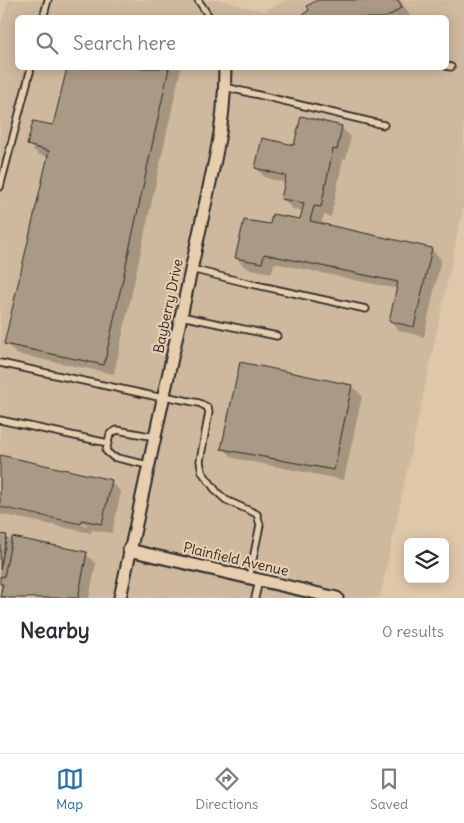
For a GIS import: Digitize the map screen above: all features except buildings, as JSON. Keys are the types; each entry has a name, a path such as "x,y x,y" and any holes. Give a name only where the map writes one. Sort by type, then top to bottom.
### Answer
{"street":[{"name":"Bayberry Drive","path":"120,598 223,122 225,70"},
{"name":"Plainfield Avenue","path":"130,550 254,579 294,593 336,598"}],"lane":[{"path":"45,15 48,0"},
{"path":"198,0 208,15"},
{"path":"0,187 30,70"},
{"path":"225,87 384,125"},
{"path":"191,269 246,283 366,308"},
{"path":"181,316 277,336"},
{"path":"0,363 207,407 209,412 200,461 202,472 217,492 226,500 257,514 260,524 254,579 254,598"},
{"path":"0,420 108,442"},
{"path":"148,465 113,458 106,452 108,442 110,434 117,430 154,437"}],"shaded area":[{"path":"8,0 221,0 264,12 286,0 464,0 464,204 380,598 0,598 0,29"}]}
